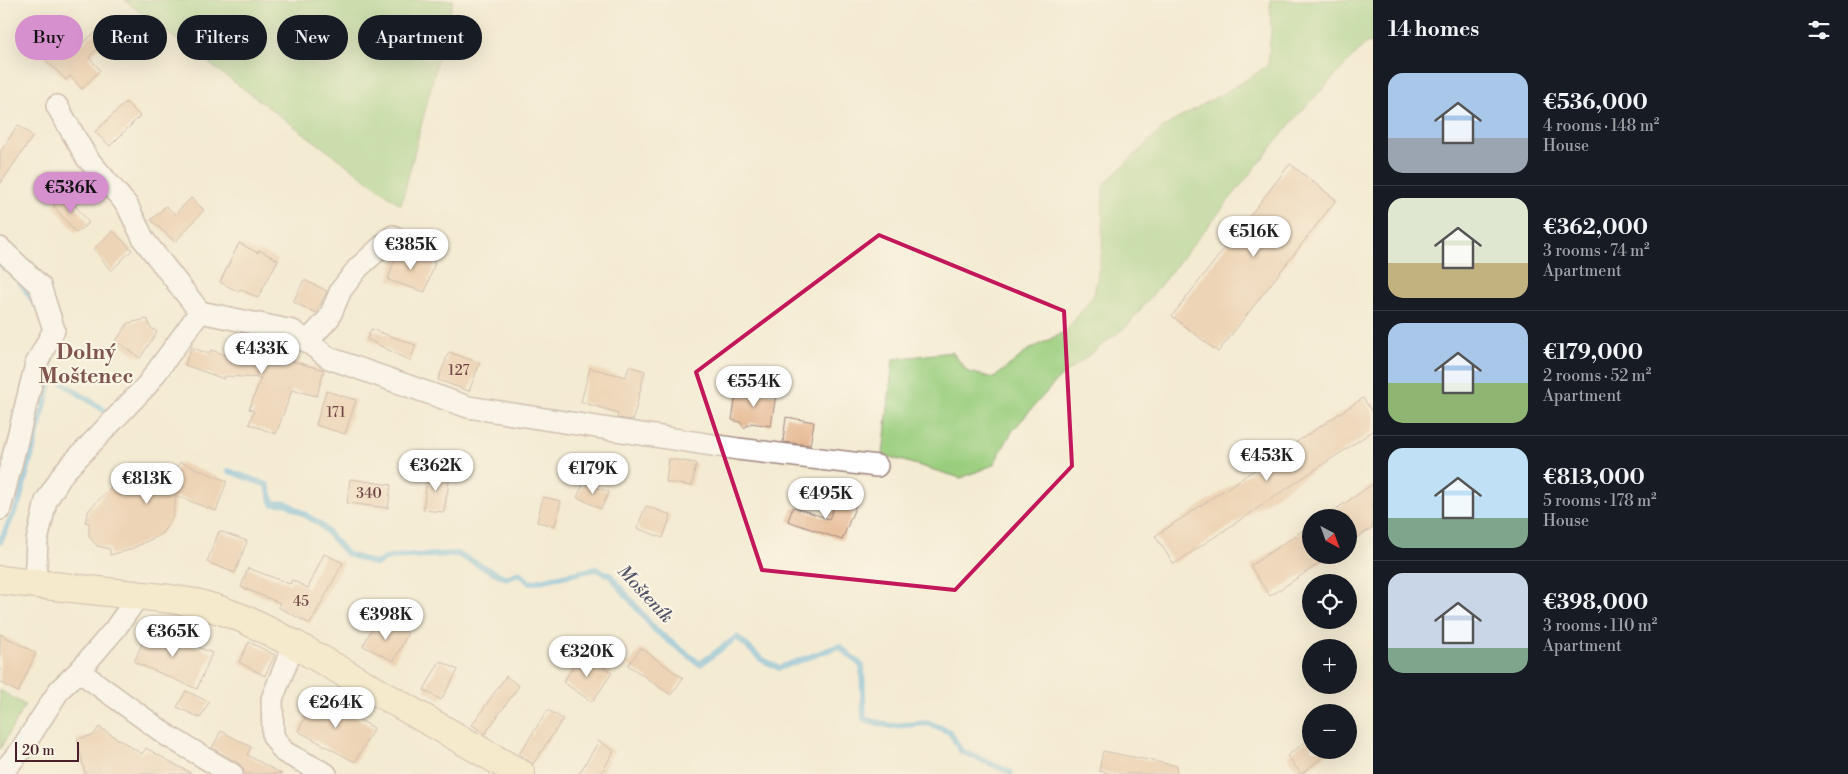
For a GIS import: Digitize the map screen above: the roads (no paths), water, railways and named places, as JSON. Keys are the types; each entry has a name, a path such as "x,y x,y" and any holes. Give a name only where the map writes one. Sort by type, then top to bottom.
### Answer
{"street":[{"path":"57,106 88,158 127,205 144,240 200,312 293,331 329,358 468,407 738,449 877,466"},
{"path":"307,342 329,318 341,290 358,268 393,236"},
{"path":"0,248 40,286 54,330 36,364 0,509"},
{"path":"35,584 37,541 46,501 64,472 147,385 200,312"},
{"path":"0,580 139,595 196,603 223,611 244,619 294,644 521,774"},
{"path":"1,774 21,750 60,689 79,671 115,629 139,595"},
{"path":"294,644 272,699 273,736 284,752 326,774"},
{"path":"79,671 168,736 232,774"}],"waterway":[{"name":"Mošteník","path":"0,264 15,275 38,308"},
{"name":"Mošteník","path":"48,354 52,376 110,414"},
{"path":"0,542 19,502 52,376"},
{"name":"Mošteník","path":"229,471 267,485 273,504 286,503 320,524 347,554 376,564 389,557 457,554 506,578 519,573 530,583 596,569 610,575 655,630 700,664 737,637 761,659 779,668 839,646 862,666 864,719 891,726 929,723 950,732 961,751 1011,774"}],"district":[{"name":"Dolný Moštenec","path":"86,365"}]}
